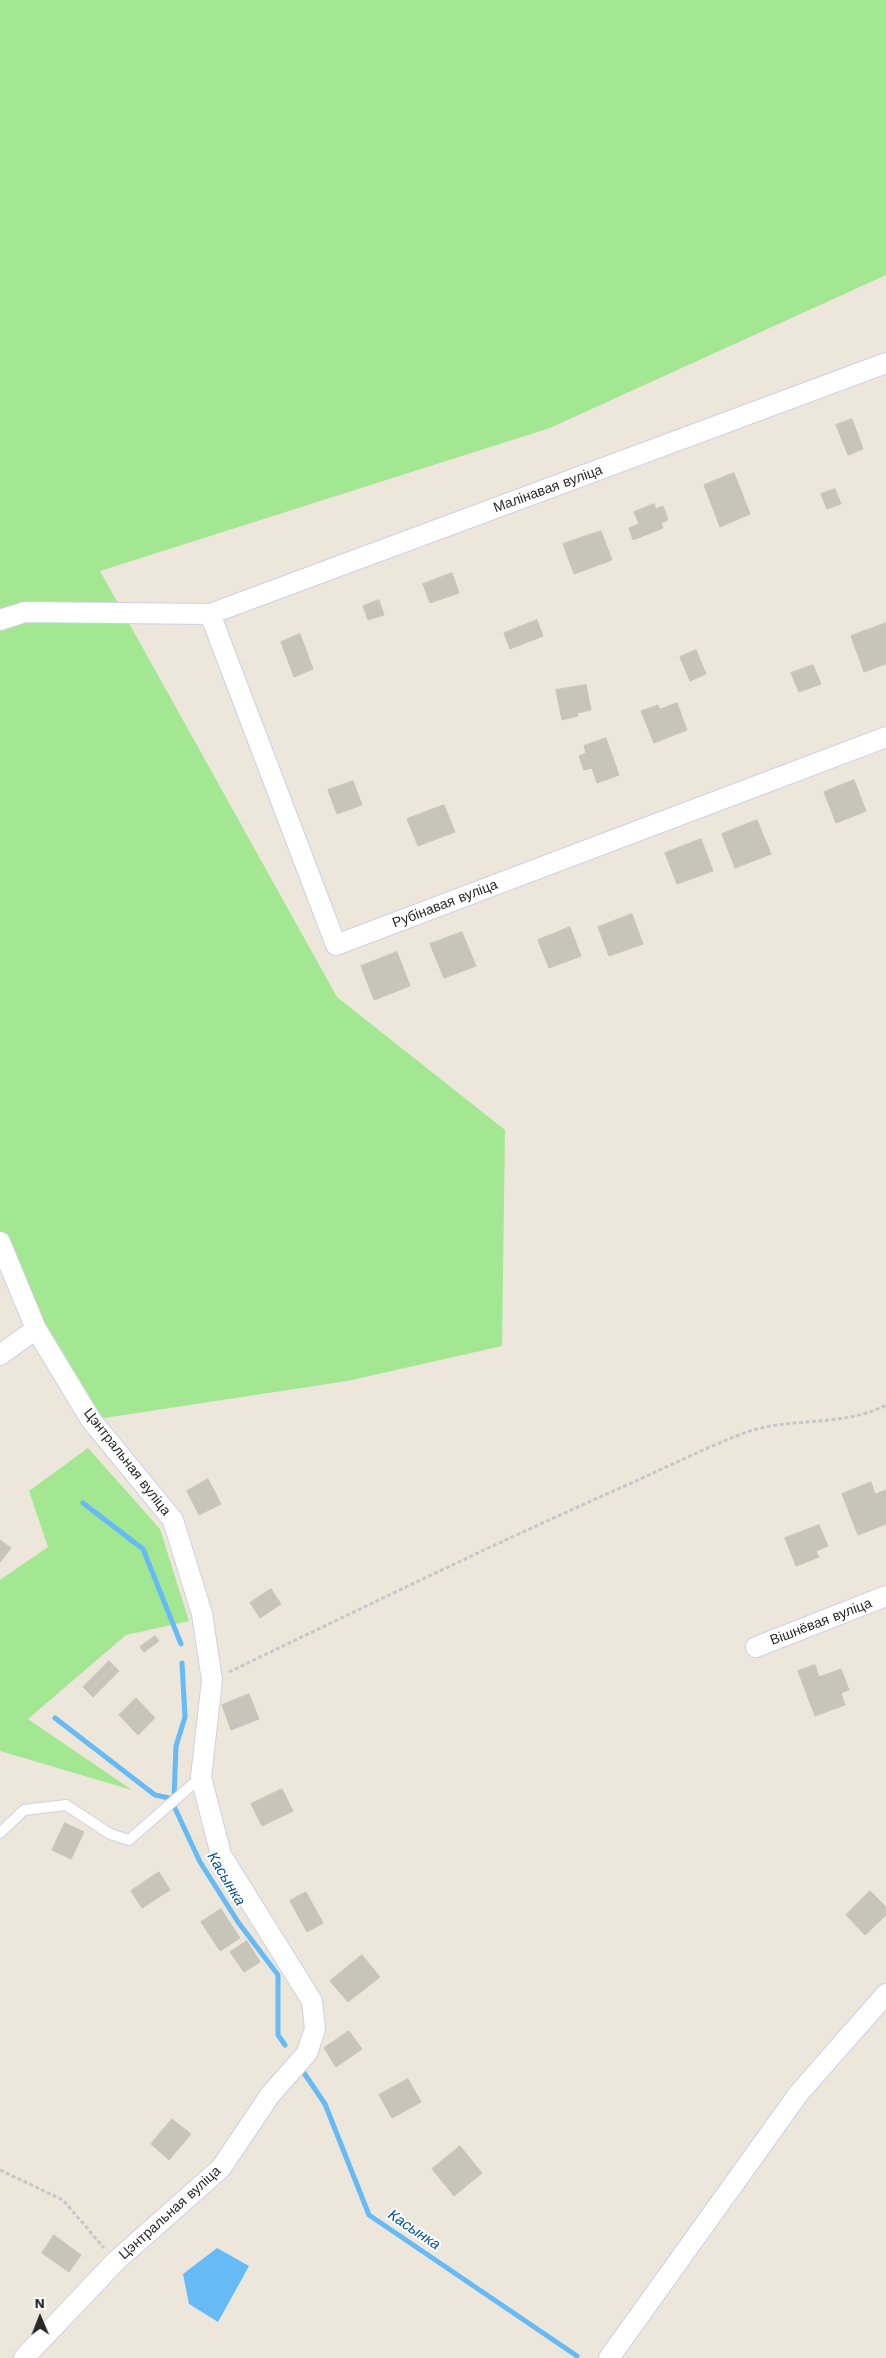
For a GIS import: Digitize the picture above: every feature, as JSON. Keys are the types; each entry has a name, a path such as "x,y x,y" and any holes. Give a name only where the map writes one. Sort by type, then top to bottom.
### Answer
{"street":[{"name":"Малінавая вуліца","path":"210,614 886,364"},
{"path":"0,620 25,612 210,614"},
{"name":"Рубінавая вуліца","path":"210,614 336,945 886,737"},
{"name":"Цэнтральная вуліца","path":"0,1242 36,1329 91,1420 173,1520 202,1614 212,1680 201,1777 221,1855 312,2001 314,2029 307,2053 270,2095 221,2168 116,2261 24,2358"},
{"path":"0,1355 36,1329"},
{"name":"Вішнёвая вуліца","path":"756,1647 886,1596"},
{"path":"609,2358 799,2093 886,1994"}],"lane":[{"path":"0,1833 24,1810 66,1804 110,1834 129,1840 201,1777"}],"path":[{"path":"212,1680 550,1519 741,1434 783,1423 843,1419 872,1413 886,1405"},
{"path":"0,2170 63,2200 116,2261"}],"green space":[{"path":"0,0 886,0 886,275 550,428 100,571 337,997 505,1130 502,1346 347,1381 91,1420 0,1242"},
{"path":"88,1448 160,1529 189,1621 126,1635 28,1719 132,1790 0,1751 0,1580 48,1547 29,1491"}],"water":[{"path":"217,2248 249,2266 218,2322 189,2304 183,2274"}],"building":[{"path":"852,419 863,449 848,455 836,425"},
{"path":"734,473 750,514 720,527 704,485"},
{"path":"835,489 841,504 827,509 821,494"},
{"path":"654,504 656,509 663,506 668,520 661,523 663,528 633,540 629,528 639,524 634,512"},
{"path":"601,531 612,560 574,574 563,544"},
{"path":"452,573 459,593 430,603 423,584"},
{"path":"379,600 384,615 368,620 363,606"},
{"path":"537,620 543,636 510,649 504,633"},
{"path":"886,623 886,664 864,672 851,636"},
{"path":"300,634 313,669 294,677 281,642"},
{"path":"696,650 706,674 690,681 680,657"},
{"path":"813,665 821,684 799,692 791,673"},
{"path":"586,685 591,710 577,713 578,716 562,720 556,690"},
{"path":"677,703 687,730 654,743 641,711 658,705 660,709"},
{"path":"606,738 619,775 597,783 592,768 584,770 579,756 586,753 584,746"},
{"path":"854,780 866,811 836,823 824,792"},
{"path":"353,781 362,805 337,814 328,790"},
{"path":"444,805 455,832 418,846 407,819"},
{"path":"757,820 771,854 735,868 722,834"},
{"path":"701,839 713,871 677,884 665,853"},
{"path":"632,914 643,944 609,956 598,927"},
{"path":"570,927 581,956 549,968 538,940"},
{"path":"462,932 476,966 444,978 430,944"},
{"path":"397,952 410,986 374,1000 361,966"},
{"path":"208,1479 221,1504 199,1515 187,1491"},
{"path":"871,1482 875,1494 886,1490 886,1524 858,1535 842,1494"},
{"path":"819,1525 828,1546 816,1551 819,1557 796,1566 785,1538"},
{"path":"0,1540 11,1548 0,1562"},
{"path":"271,1589 281,1604 260,1618 250,1603"},
{"path":"155,1636 159,1641 144,1652 140,1647"},
{"path":"109,1661 119,1671 93,1697 83,1687"},
{"path":"815,1665 819,1677 841,1669 849,1690 841,1693 845,1705 815,1716 798,1671"},
{"path":"249,1694 259,1719 231,1730 222,1705"},
{"path":"136,1698 155,1718 138,1735 119,1715"},
{"path":"282,1789 293,1811 262,1826 251,1804"},
{"path":"65,1823 84,1832 71,1859 52,1850"},
{"path":"159,1872 170,1890 142,1908 131,1891"},
{"path":"870,1891 886,1907 886,1915 865,1935 846,1915"},
{"path":"306,1892 323,1923 307,1932 290,1901"},
{"path":"221,1909 240,1938 220,1951 201,1922"},
{"path":"247,1941 260,1962 244,1972 230,1952"},
{"path":"362,1955 380,1977 348,2002 330,1981"},
{"path":"349,2031 362,2049 336,2067 324,2048"},
{"path":"408,2079 421,2102 392,2118 379,2095"},
{"path":"172,2119 191,2134 169,2160 151,2144"},
{"path":"460,2146 482,2173 454,2196 432,2169"},
{"path":"54,2235 81,2255 69,2272 42,2253"}],"waterway":[{"path":"83,1503 143,1549 181,1644"},
{"path":"55,1718 155,1795 174,1799 176,1746 185,1717 182,1663"},
{"name":"Касынка","path":"173,1804 200,1862 238,1922 278,1975 278,2035 285,2045"},
{"name":"Касынка","path":"302,2070 325,2104 369,2215 577,2356"}]}
